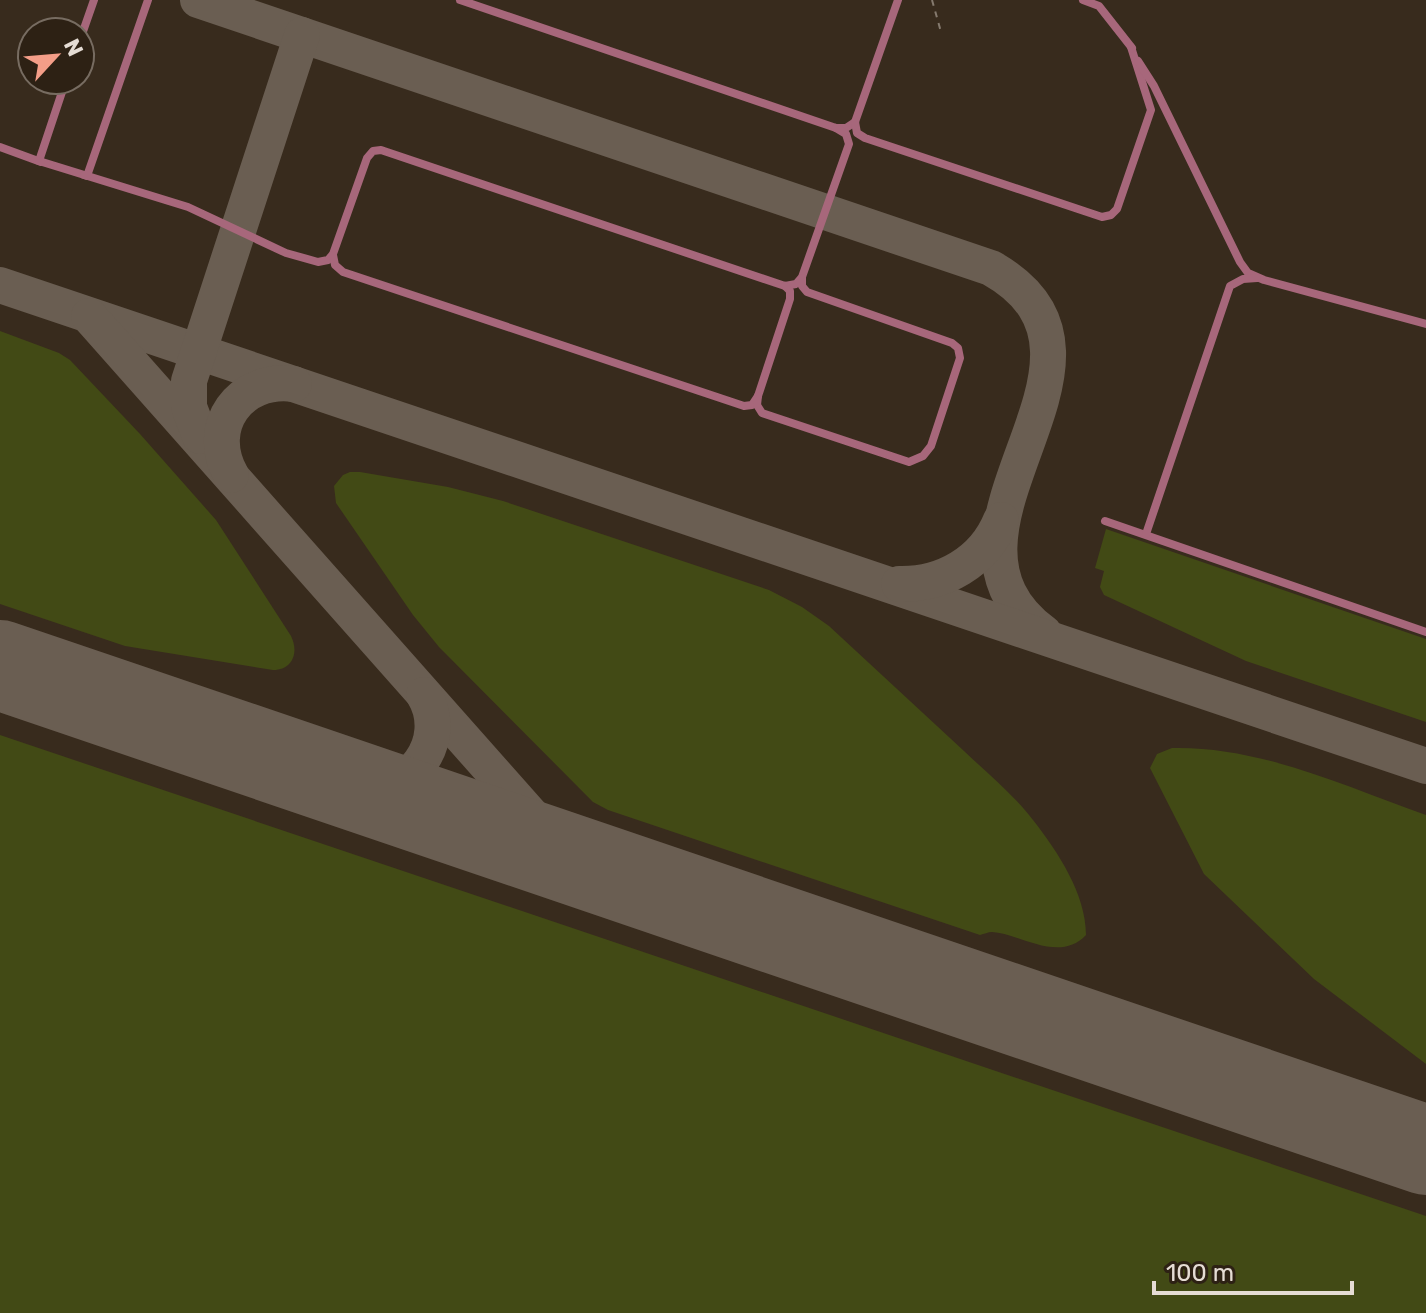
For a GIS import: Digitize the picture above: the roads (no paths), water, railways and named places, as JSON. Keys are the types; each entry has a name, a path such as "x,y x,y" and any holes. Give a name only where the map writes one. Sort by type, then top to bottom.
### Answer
{"lane":[{"path":"0,147 87,176 148,0"},
{"path":"460,0 836,128 846,134 849,144"},
{"path":"865,138 856,131 855,122 898,0"},
{"path":"1083,0 1099,6 1131,47 1154,86 1242,265 1248,273 1261,280"},
{"path":"808,293 802,286 802,277 849,144 856,138 865,138 1102,217 1109,216 1117,209 1151,110 1131,47"},
{"path":"39,161 61,96"},
{"path":"836,128 846,128 855,122"},
{"path":"39,161 188,207 286,253 318,262 328,260 333,254 367,158 373,151 383,150 785,286 790,291 790,299 758,396 757,405 762,413 909,462 923,456 931,446 960,358 958,348 952,343 808,293 798,293 790,299"},
{"path":"333,254 335,265 343,272 634,370 744,406 752,405 758,396"},
{"path":"785,286 796,284 802,277"},
{"path":"1146,534 1230,286 1247,278 1261,280 1426,324"},
{"path":"1105,521 1426,632"}]}
